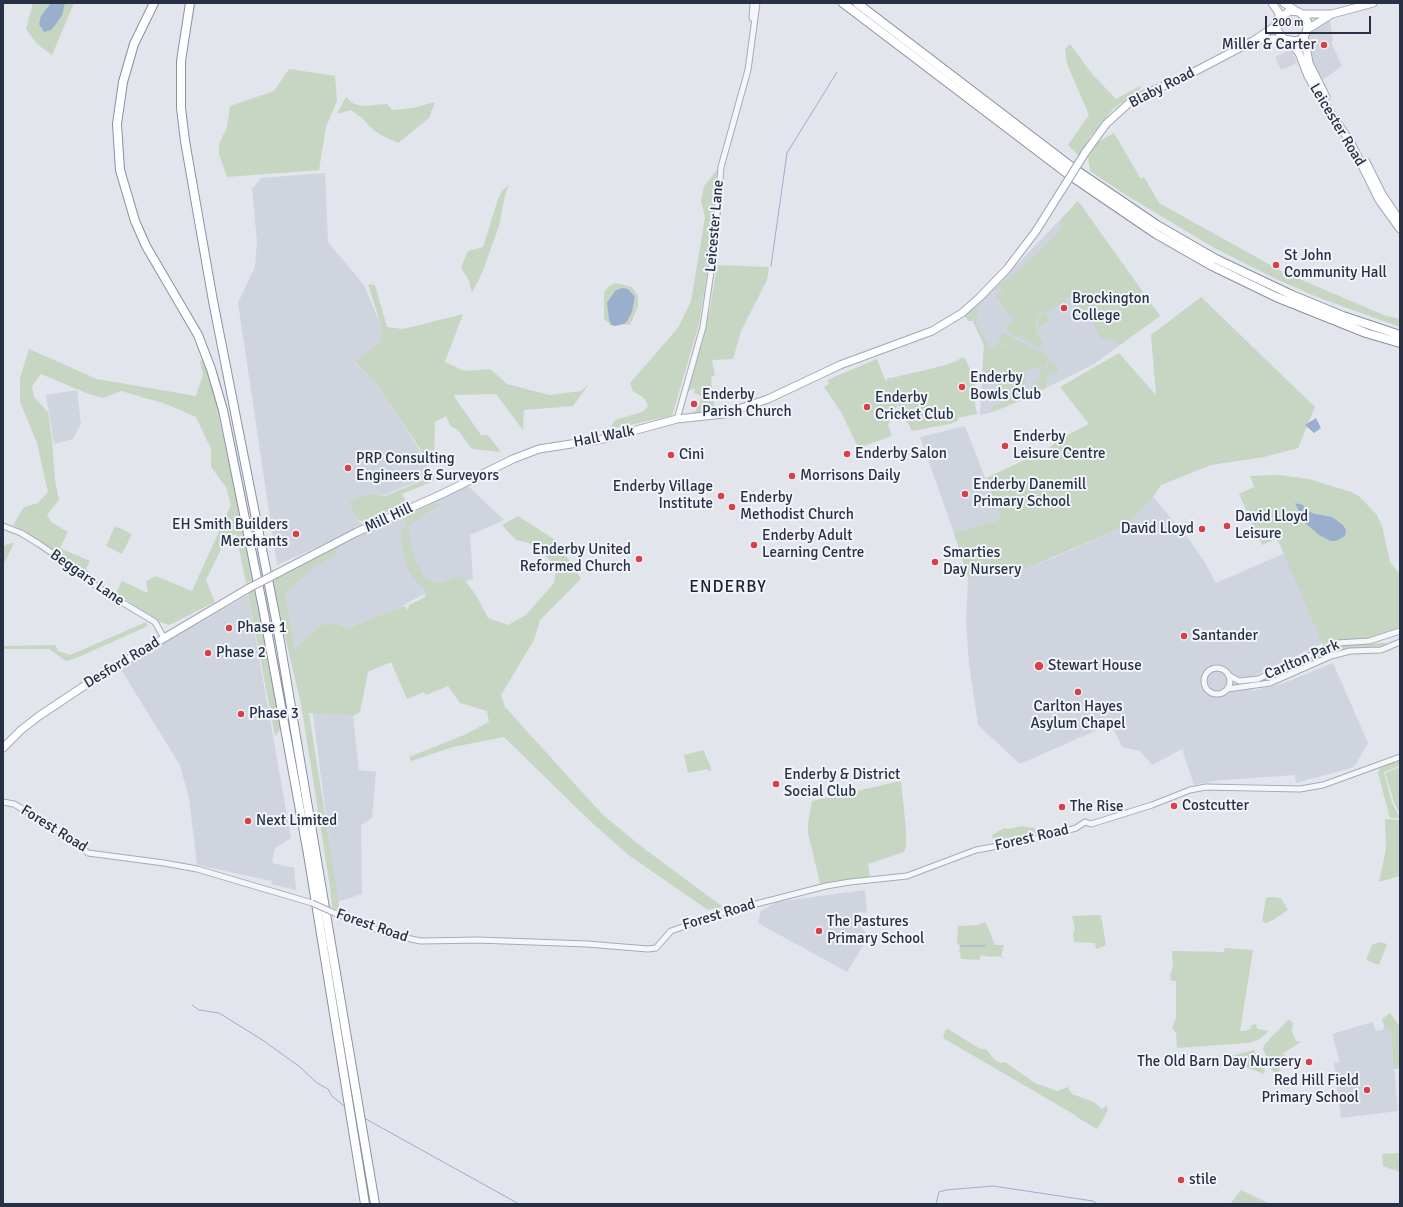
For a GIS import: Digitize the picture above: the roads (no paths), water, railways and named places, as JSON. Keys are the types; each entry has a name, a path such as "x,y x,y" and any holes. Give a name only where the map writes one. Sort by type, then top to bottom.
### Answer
{"highway":[{"path":"154,3 134,44 121,90 117,132 120,170 127,200 139,231 198,335 211,369 223,410 263,608 309,862 365,1204"},
{"path":"190,3 181,61 181,108 185,141 215,309 278,630 375,1204"},
{"path":"843,3 1069,175 1156,234 1212,266 1276,297 1366,333 1400,343"},
{"path":"857,3 1073,168 1157,226 1214,258 1286,292 1343,316 1400,334"}],"main road":[{"path":"1272,3 1279,13 1278,21 1280,35 1286,40 1295,41 1332,14"},
{"path":"1284,3 1306,18 1306,33"},
{"path":"1278,21 1285,12 1332,14 1373,3"},
{"name":"Blaby Road","path":"1063,188 1106,124 1128,104 1143,95 1188,75 1253,41 1278,21"},
{"name":"Leicester Road","path":"1306,33 1306,51 1314,76 1354,141 1382,194 1400,221"},
{"name":"Blaby Road","path":"1253,41 1286,40"},
{"name":"Leicester Road","path":"1286,40 1299,53 1308,76 1320,97 1351,143 1379,200 1400,229"},
{"name":"Hall Walk","path":"531,452 603,439 677,420 724,414 768,399 840,365 919,336 943,325 976,300 1006,269 1036,231 1063,188"},
{"name":"Mill Hill","path":"249,588 357,532 531,452"},
{"name":"Desford Road","path":"3,748 21,730 39,716 93,680 249,588"}],"street":[{"name":"Leicester Lane","path":"677,420 703,327 714,251 721,167 748,70 757,3"},
{"name":"Leicester Lane","path":"752,4 753,33"},
{"name":"Beggars Lane","path":"3,526 21,533 39,544 100,589 155,622 164,638"},
{"name":"Carlton Park","path":"1228,675 1239,681 1258,679 1337,643 1369,641 1400,632"},
{"name":"Carlton Park","path":"1227,689 1270,682 1331,656 1350,651 1381,650 1400,642"},
{"path":"1212,669 1222,670 1228,675 1229,682 1227,689 1220,694 1212,693 1206,689 1204,681 1207,673 1212,669"},
{"name":"Forest Road","path":"3,802 14,804 74,840 88,853 197,869 312,903 391,935 421,941 478,940 587,944 648,949 656,948 671,931 676,928 725,912 826,886 908,876 976,850 1032,840 1076,828 1085,822 1092,824 1152,805 1190,790 1206,787 1300,789 1323,785 1400,757"}],"water":[{"path":"51,3 65,3 62,15 56,24 51,30 44,32 39,24 41,16"},
{"path":"622,288 628,289 635,297 632,312 627,321 624,324 615,326 611,325 607,303 615,291"},
{"path":"1316,418 1321,428 1314,433 1305,425"},
{"path":"1295,503 1303,505 1306,510 1315,514 1332,517 1343,525 1346,530 1345,536 1336,541 1331,541 1319,535 1304,522"}],"waterway":[{"path":"771,266 787,153 837,72"},
{"path":"960,946 985,946"},
{"path":"192,1005 199,1010 219,1013 264,1041 300,1067 317,1083 328,1089 332,1096 344,1106"},
{"path":"364,1118 519,1204"},
{"path":"936,1204 939,1192 946,1190 993,1186 1093,1201 1098,1204"}],"place":[{"name":"Miller & Carter","path":"1324,45"},
{"name":"St John Community Hall","path":"1276,265"},
{"name":"Brockington College","path":"1064,308"},
{"name":"Enderby Bowls Club","path":"962,387"},
{"name":"Enderby Parish Church","path":"694,404"},
{"name":"Enderby Cricket Club","path":"867,407"},
{"name":"Enderby Leisure Centre","path":"1005,446"},
{"name":"Enderby Salon","path":"847,454"},
{"name":"Cini","path":"671,455"},
{"name":"PRP Consulting Engineers & Surveyors","path":"348,468"},
{"name":"Morrisons Daily","path":"792,476"},
{"name":"Enderby Danemill Primary School","path":"965,494"},
{"name":"Enderby Village Institute","path":"721,496"},
{"name":"Enderby Methodist Church","path":"732,507"},
{"name":"David Lloyd Leisure","path":"1227,526"},
{"name":"David Lloyd","path":"1202,529"},
{"name":"EH Smith Builders Merchants","path":"296,534"},
{"name":"Enderby Adult Learning Centre","path":"754,545"},
{"name":"Enderby United Reformed Church","path":"639,559"},
{"name":"Smarties Day Nursery","path":"935,562"},
{"name":"Phase 1","path":"229,628"},
{"name":"Santander","path":"1184,636"},
{"name":"Phase 2","path":"208,653"},
{"name":"Stewart House","path":"1039,666"},
{"name":"Carlton Hayes Asylum Chapel","path":"1078,692"},
{"name":"Phase 3","path":"241,714"},
{"name":"Enderby & District Social Club","path":"776,784"},
{"name":"Costcutter","path":"1174,806"},
{"name":"The Rise","path":"1062,807"},
{"name":"Next Limited","path":"248,821"},
{"name":"The Pastures Primary School","path":"819,931"},
{"name":"The Old Barn Day Nursery","path":"1309,1062"},
{"name":"Red Hill Field Primary School","path":"1367,1090"},
{"name":"stile","path":"1181,1180"}],"district":[{"name":"ENDERBY","path":"728,588"}]}
